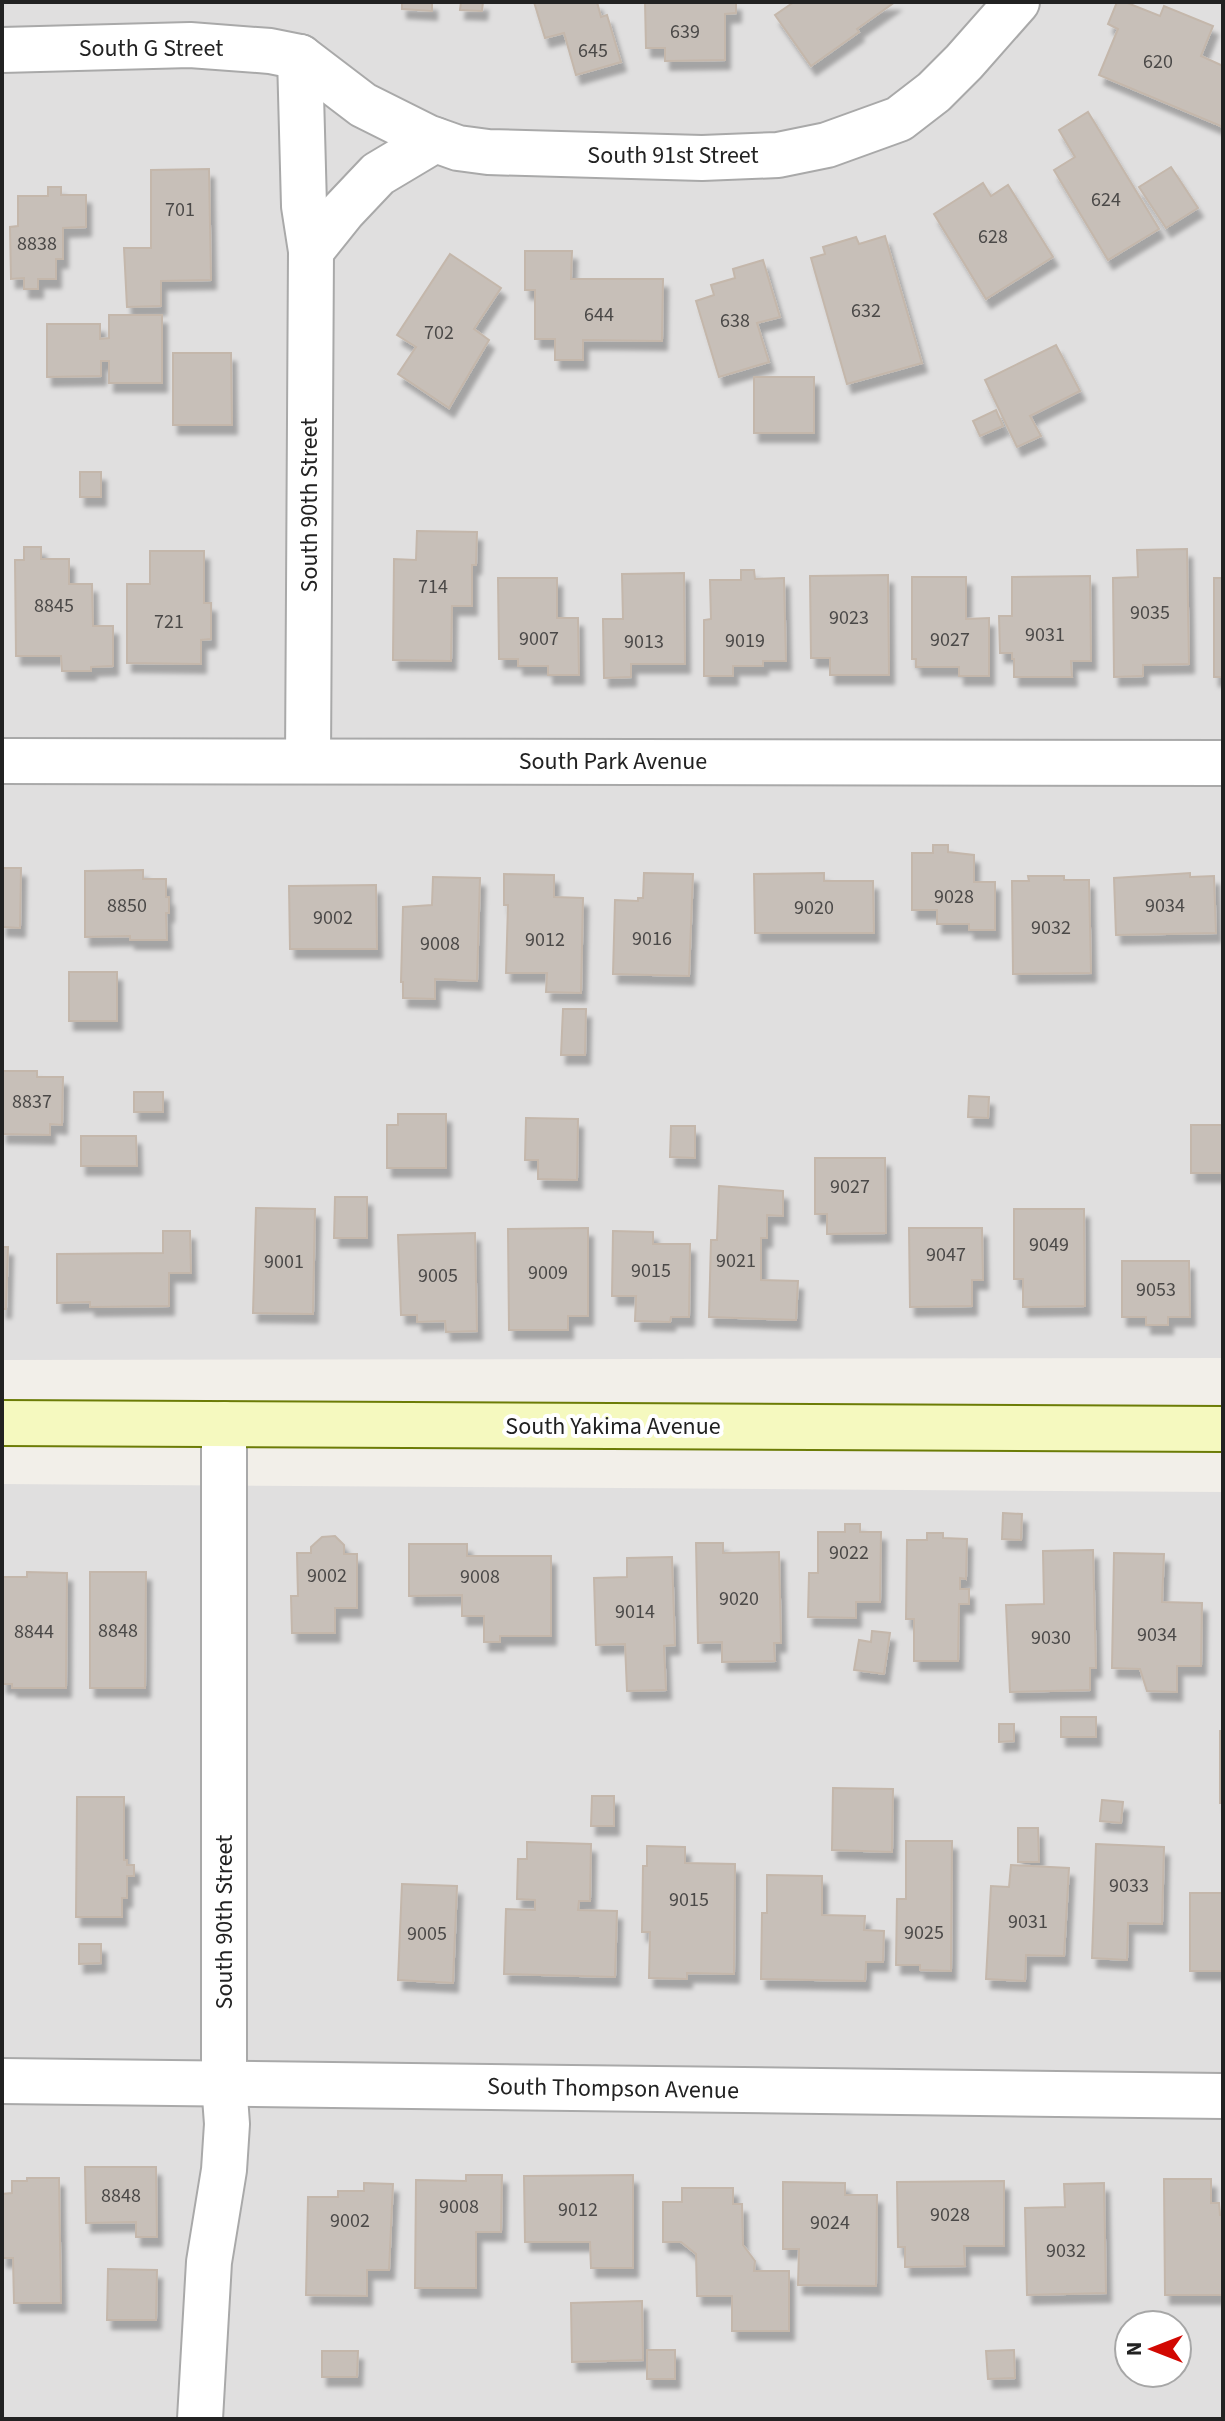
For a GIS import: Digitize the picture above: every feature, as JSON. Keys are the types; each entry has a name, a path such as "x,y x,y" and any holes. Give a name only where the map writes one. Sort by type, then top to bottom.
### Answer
{"main road":[{"name":"South Yakima Avenue","path":"2,1423 1223,1429"}],"street":[{"name":"South 91st Street","path":"300,57 363,105 458,148 488,152 702,158 778,155 827,145 899,119 934,92 1017,2"},
{"name":"South G Street","path":"2,50 190,45 270,51 300,57"},
{"name":"South 90th Street","path":"300,57 304,206 311,251 308,760"},
{"path":"311,251 378,174 435,140"},
{"name":"South Park Avenue","path":"2,761 1223,763"},
{"name":"South 90th Street","path":"200,2419 209,2262 224,2170 227,2124 224,2083 224,1424"},
{"name":"South Thompson Avenue","path":"2,2081 1223,2096"}],"shaded area":[{"path":"2,2 1223,2 1223,1358 2,1360"},
{"path":"2,1484 1223,1492 1223,2419 2,2419"}],"building":[{"path":"402,2 432,2 432,11 402,9"},
{"path":"461,2 483,2 482,11 460,10"},
{"path":"534,2 597,2 601,17 607,15 621,62 576,75 564,33 545,38"},
{"path":"645,2 736,2 736,13 725,14 725,60 665,61 665,48 646,48"},
{"path":"794,2 895,2 811,66 775,15"},
{"path":"1117,2 1125,2 1160,16 1164,6 1213,26 1201,56 1223,66 1223,127 1099,75 1118,29 1108,24"},
{"path":"1088,112 1159,229 1108,260 1054,170 1075,157 1059,130"},
{"path":"1171,167 1198,208 1166,228 1139,187"},
{"path":"209,169 211,280 161,281 161,306 127,307 124,248 151,248 151,170"},
{"path":"983,183 991,196 1008,185 1053,257 986,299 934,214"},
{"path":"48,187 61,187 61,195 86,195 86,227 63,228 63,259 56,259 56,279 38,279 38,289 24,289 24,278 11,279 10,227 18,226 18,196 48,196"},
{"path":"885,236 922,363 847,384 811,258 825,254 823,247 856,237 859,244"},
{"path":"525,251 572,251 571,279 663,279 662,341 583,340 583,360 555,360 555,339 535,339 535,290 525,290"},
{"path":"450,254 501,288 474,329 489,340 449,408 398,374 416,347 397,335"},
{"path":"763,260 780,317 757,323 769,362 719,377 696,301 714,295 711,285 735,278 733,269"},
{"path":"109,315 162,315 162,383 109,383 109,361 101,361 101,376 47,377 47,324 100,324 100,339 109,338"},
{"path":"1056,345 1080,391 1030,416 1041,436 1017,447 985,380"},
{"path":"173,353 231,353 232,425 173,425"},
{"path":"754,377 814,377 814,433 754,433"},
{"path":"996,410 1003,426 980,436 973,421"},
{"path":"80,472 101,472 101,497 80,497"},
{"path":"417,531 477,532 476,565 472,565 472,606 452,606 451,661 393,660 394,559 416,560"},
{"path":"24,547 41,547 41,559 69,559 69,584 92,584 93,626 113,626 113,666 91,667 91,671 62,671 61,656 16,656 15,560 24,560"},
{"path":"1187,549 1189,664 1143,665 1143,676 1114,677 1113,578 1138,577 1137,550"},
{"path":"150,551 204,551 204,603 211,603 211,639 201,640 201,664 127,663 127,584 150,584"},
{"path":"741,570 754,570 755,579 784,578 786,661 763,661 763,666 733,666 733,676 704,676 704,620 711,619 710,580 741,580"},
{"path":"684,573 685,664 631,664 631,677 604,678 603,619 623,619 622,574"},
{"path":"888,575 889,675 830,675 830,658 811,658 810,576"},
{"path":"1090,576 1091,661 1071,661 1072,677 1014,677 1012,653 1000,653 999,616 1012,616 1012,577"},
{"path":"912,577 966,577 966,619 989,618 989,676 959,676 959,667 916,667 916,659 912,659"},
{"path":"498,578 557,578 557,618 578,618 579,675 548,675 548,666 518,666 518,659 499,659"},
{"path":"1214,578 1223,578 1223,677 1214,677"},
{"path":"933,845 948,845 948,852 974,855 974,882 995,882 995,930 969,930 969,924 937,924 937,910 912,910 912,853 933,853"},
{"path":"2,868 21,868 20,928 2,927"},
{"path":"143,870 143,879 166,879 166,897 169,897 167,940 130,940 130,936 85,937 85,871"},
{"path":"644,873 693,874 689,976 613,974 615,900 638,901 638,898 643,898"},
{"path":"824,873 824,881 873,881 874,933 755,933 754,874"},
{"path":"1190,873 1190,877 1214,876 1216,933 1116,935 1114,878"},
{"path":"504,874 554,875 554,897 583,898 581,993 546,992 547,973 506,973 508,905 504,905"},
{"path":"1028,876 1089,880 1091,973 1013,974 1012,881 1029,881"},
{"path":"433,877 480,878 477,981 435,979 435,999 403,998 403,907 432,905"},
{"path":"376,885 377,949 290,949 289,886"},
{"path":"69,972 117,972 117,1021 69,1021"},
{"path":"563,1009 586,1009 585,1055 561,1055"},
{"path":"2,1071 37,1071 37,1077 63,1077 62,1125 50,1124 50,1135 2,1134"},
{"path":"134,1092 163,1092 163,1112 134,1112"},
{"path":"969,1096 989,1097 988,1118 968,1117"},
{"path":"398,1114 446,1114 446,1168 387,1168 387,1125 398,1125"},
{"path":"526,1118 578,1119 577,1180 538,1179 538,1160 525,1160"},
{"path":"1191,1125 1223,1125 1222,1173 1191,1173"},
{"path":"671,1126 695,1126 695,1158 670,1157"},
{"path":"81,1136 136,1136 137,1166 81,1166"},
{"path":"815,1158 885,1158 886,1233 827,1234 827,1214 815,1214"},
{"path":"719,1186 783,1191 783,1216 767,1215 767,1238 761,1238 761,1280 798,1281 796,1320 709,1317 711,1240 717,1240"},
{"path":"335,1197 367,1197 367,1238 334,1238"},
{"path":"256,1208 315,1209 313,1314 253,1313"},
{"path":"1014,1209 1084,1209 1085,1306 1023,1307 1023,1279 1014,1279"},
{"path":"588,1228 588,1316 568,1316 568,1330 509,1330 508,1229"},
{"path":"909,1228 982,1228 983,1280 972,1280 972,1306 910,1307"},
{"path":"163,1231 190,1231 191,1273 169,1273 169,1306 90,1307 90,1302 57,1303 57,1254 163,1253"},
{"path":"613,1231 653,1232 653,1244 690,1244 689,1317 671,1317 670,1322 635,1321 636,1296 612,1296"},
{"path":"475,1233 477,1331 446,1332 445,1321 417,1322 417,1315 401,1315 398,1235"},
{"path":"2,1247 8,1247 6,1309 2,1309"},
{"path":"1122,1261 1189,1261 1190,1317 1168,1317 1168,1325 1146,1325 1146,1317 1122,1317"},
{"path":"1003,1513 1022,1514 1021,1540 1002,1539"},
{"path":"845,1524 860,1524 860,1532 881,1532 880,1602 856,1602 856,1618 808,1617 809,1573 818,1573 818,1532 845,1532"},
{"path":"927,1533 943,1533 943,1538 967,1539 966,1579 960,1578 960,1589 969,1589 969,1604 959,1604 958,1661 914,1661 914,1619 906,1619 907,1540 927,1540"},
{"path":"335,1536 344,1545 344,1554 357,1554 357,1608 335,1608 335,1633 292,1633 291,1596 298,1596 297,1553 311,1553 311,1547 322,1537"},
{"path":"696,1543 723,1543 723,1553 779,1552 781,1643 774,1643 775,1661 722,1662 722,1642 698,1643"},
{"path":"409,1544 467,1544 467,1556 551,1556 551,1636 500,1636 500,1642 484,1642 484,1616 462,1616 462,1595 409,1596"},
{"path":"1093,1550 1096,1668 1090,1668 1090,1690 1010,1692 1006,1605 1044,1604 1043,1551"},
{"path":"1114,1553 1164,1554 1162,1602 1202,1603 1201,1666 1177,1666 1177,1692 1147,1691 1140,1669 1112,1668"},
{"path":"672,1557 675,1645 664,1646 666,1690 627,1691 625,1644 596,1645 594,1578 627,1577 627,1558"},
{"path":"27,1572 67,1573 66,1688 12,1688 12,1684 2,1684 2,1577 27,1577"},
{"path":"90,1572 146,1572 145,1688 90,1688"},
{"path":"872,1631 890,1633 884,1674 854,1670 859,1640 871,1642"},
{"path":"1061,1717 1096,1717 1096,1737 1061,1737"},
{"path":"999,1724 1014,1724 1014,1741 999,1742"},
{"path":"1220,1731 1223,1731 1223,1803 1220,1803"},
{"path":"833,1788 893,1789 892,1852 832,1850"},
{"path":"592,1796 614,1796 614,1826 591,1826"},
{"path":"77,1797 124,1797 124,1860 127,1860 127,1865 134,1865 134,1876 127,1876 127,1898 122,1898 122,1917 76,1917"},
{"path":"1102,1800 1123,1802 1121,1823 1100,1821"},
{"path":"1018,1828 1038,1828 1039,1862 1018,1862"},
{"path":"906,1841 952,1841 951,1971 920,1970 920,1965 896,1965 897,1899 906,1899"},
{"path":"527,1842 591,1844 590,1901 579,1901 578,1910 617,1911 615,1977 504,1974 506,1909 535,1910 535,1900 517,1899 518,1859 527,1859"},
{"path":"1096,1844 1164,1847 1162,1924 1128,1923 1127,1960 1092,1958"},
{"path":"647,1846 685,1847 685,1863 735,1864 734,1974 687,1973 687,1979 649,1978 650,1932 642,1932 643,1866 647,1866"},
{"path":"1011,1865 1069,1868 1064,1956 1026,1955 1025,1981 986,1979 991,1886 1009,1887"},
{"path":"767,1875 822,1876 822,1915 865,1916 864,1930 884,1931 883,1962 866,1962 865,1981 761,1979 762,1913 767,1913"},
{"path":"402,1884 457,1886 453,1983 398,1980"},
{"path":"1190,1893 1223,1893 1223,1971 1190,1971"},
{"path":"79,1944 101,1944 101,1963 79,1964"},
{"path":"85,2167 156,2167 157,2237 136,2237 136,2222 86,2223"},
{"path":"466,2175 502,2175 501,2232 476,2232 476,2288 415,2288 416,2180 466,2181"},
{"path":"633,2175 633,2268 591,2268 590,2242 525,2242 524,2176"},
{"path":"27,2178 59,2178 61,2303 14,2303 13,2258 2,2258 2,2194 12,2193 12,2181 27,2181"},
{"path":"1164,2179 1211,2179 1211,2203 1219,2203 1220,2215 1223,2215 1223,2295 1165,2295"},
{"path":"1004,2181 1004,2246 964,2246 965,2266 905,2267 905,2247 898,2247 897,2182"},
{"path":"783,2182 845,2183 845,2195 877,2195 876,2286 798,2285 799,2249 783,2249"},
{"path":"364,2183 393,2184 389,2270 367,2270 367,2296 306,2295 308,2197 338,2197 338,2191 364,2191"},
{"path":"1104,2183 1106,2293 1027,2295 1025,2208 1065,2207 1064,2184"},
{"path":"682,2188 733,2188 733,2204 742,2204 743,2245 755,2261 754,2271 789,2271 789,2331 732,2331 732,2296 697,2296 696,2254 681,2242 663,2242 663,2202 682,2202"},
{"path":"108,2269 157,2270 156,2320 107,2320"},
{"path":"642,2301 643,2360 572,2362 571,2303"},
{"path":"647,2350 675,2350 675,2379 647,2379"},
{"path":"1014,2350 1015,2378 988,2379 986,2351"},
{"path":"322,2351 358,2351 357,2377 322,2377"}]}
